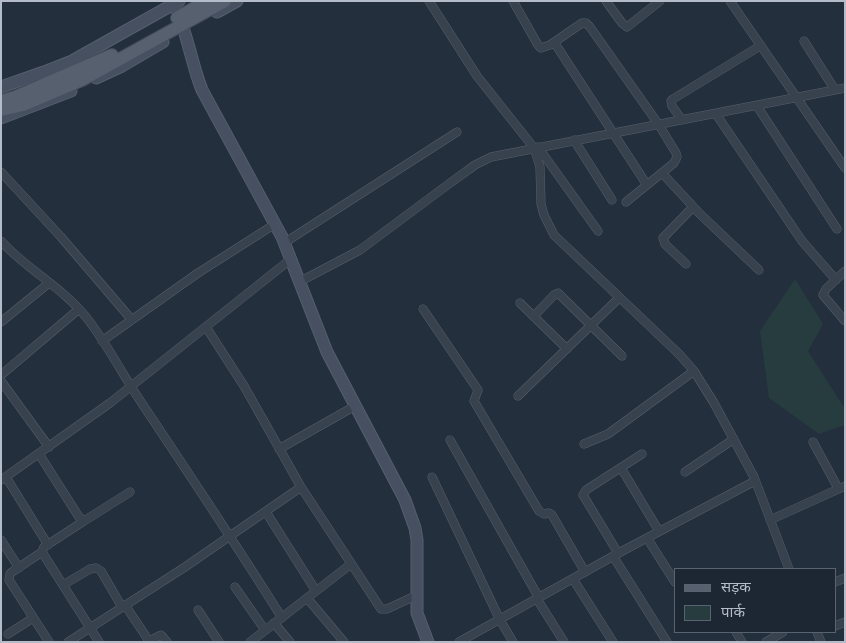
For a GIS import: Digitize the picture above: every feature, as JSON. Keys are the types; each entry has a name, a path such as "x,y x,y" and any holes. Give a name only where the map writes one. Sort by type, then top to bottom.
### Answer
{"main road":[{"path":"1,101 15,97 182,24 206,1"},
{"path":"1,110 23,105 82,80 225,1"}],"street":[{"path":"1,118 57,98 122,66 182,24 237,1"},
{"path":"429,1 477,76 536,147 598,231"},
{"path":"513,1 538,45 545,48 579,24 586,23 659,124 677,157 674,163 626,202"},
{"path":"606,1 627,27 660,1"},
{"path":"730,1 845,168"},
{"path":"1,87 72,61 176,3 202,90 275,224 291,259 319,334 405,500 417,540 417,613 428,642"},
{"path":"804,41 836,90"},
{"path":"554,42 647,185"},
{"path":"682,120 672,106 672,99 760,46"},
{"path":"299,282 338,263 366,246 446,186 484,160 498,155 845,88"},
{"path":"757,106 837,229"},
{"path":"716,114 811,254 836,280"},
{"path":"284,243 457,132"},
{"path":"574,140 612,200"},
{"path":"536,147 540,167 541,204 548,225 554,235 563,246 679,354 694,371 714,403 756,481 789,568"},
{"path":"1,172 61,237 132,320"},
{"path":"662,173 759,270"},
{"path":"686,264 665,244 664,238 694,207"},
{"path":"102,341 198,273 275,224"},
{"path":"3,245 79,309 231,536 282,618"},
{"path":"48,545 4,479 130,387 291,259"},
{"path":"845,271 824,292 824,298 845,321"},
{"path":"1,322 49,283"},
{"path":"534,316 558,293 622,356"},
{"path":"518,396 619,298"},
{"path":"520,303 567,349"},
{"path":"1,375 79,309"},
{"path":"423,309 478,390 474,401 539,511 544,514 551,513 585,572"},
{"path":"206,327 244,386 301,488 381,609 387,609 417,595"},
{"path":"584,444 619,426 694,371"},
{"path":"1,381 49,447"},
{"path":"279,448 355,406"},
{"path":"685,472 734,439"},
{"path":"450,440 538,599 564,642"},
{"path":"770,520 842,487 813,442"},
{"path":"39,454 79,517 84,521"},
{"path":"642,454 586,490 583,495 667,642"},
{"path":"621,468 659,531"},
{"path":"432,477 500,620 513,642"},
{"path":"460,642 659,531 756,481"},
{"path":"68,642 185,567 301,488"},
{"path":"48,642 10,580 10,574 42,552 48,545 130,492"},
{"path":"266,512 316,591"},
{"path":"647,538 674,580"},
{"path":"1,540 19,568"},
{"path":"42,552 99,642"},
{"path":"250,642 351,564"},
{"path":"63,585 90,569 96,568 101,571 148,641 162,635 167,642"},
{"path":"573,579 613,642"},
{"path":"235,587 265,630"},
{"path":"307,598 344,642"},
{"path":"198,610 219,642"},
{"path":"8,634 33,618"},
{"path":"274,623 290,642"},
{"path":"766,642 780,633"}],"green space":[{"path":"795,279 823,324 808,351 845,409 845,425 819,434 769,398 760,331"}]}
